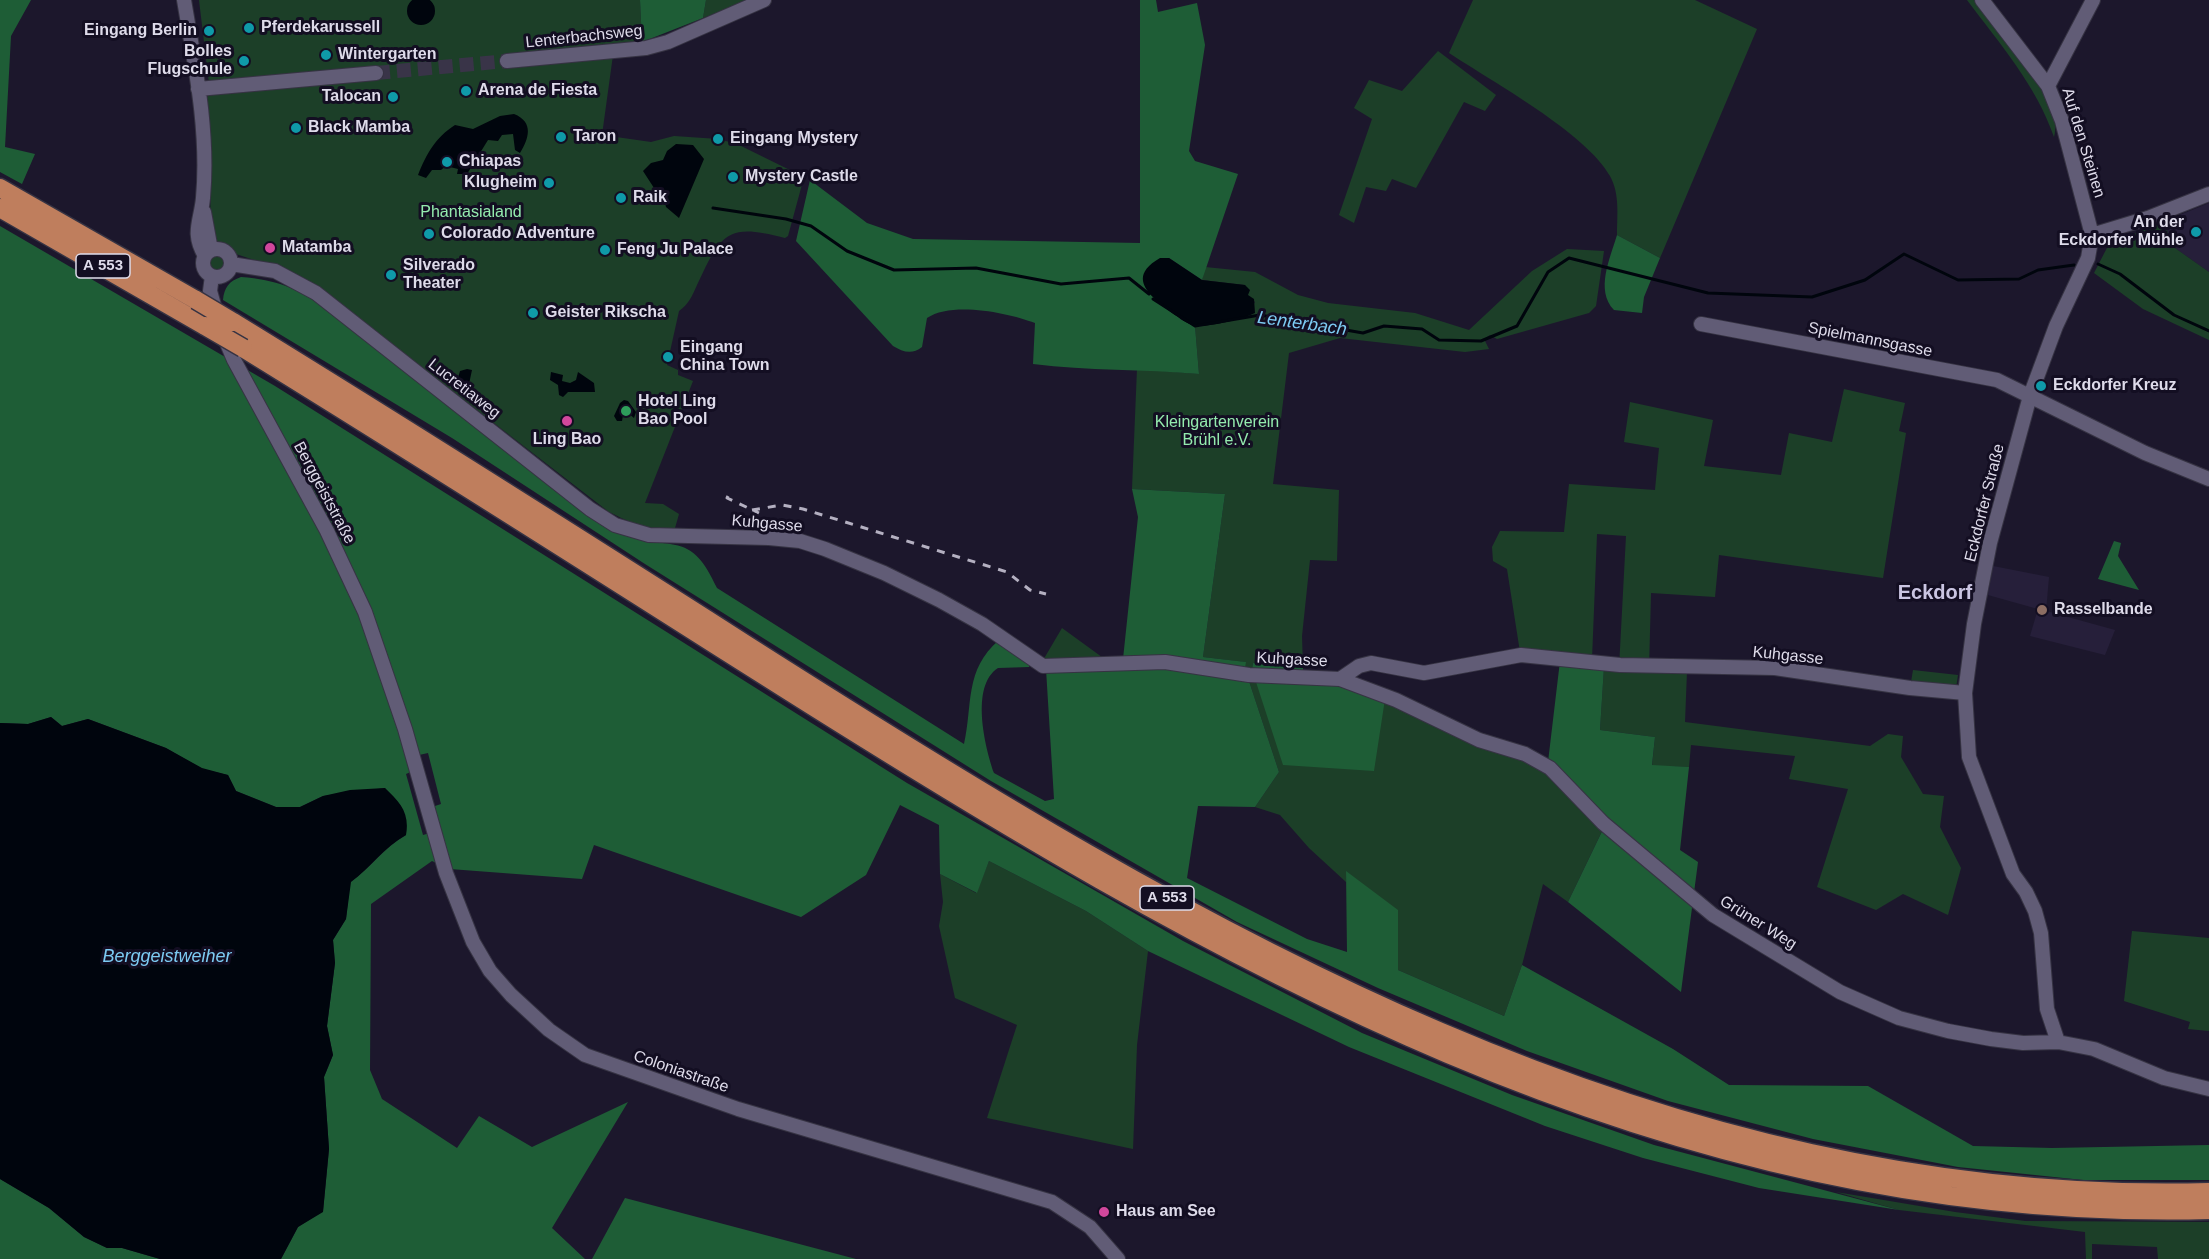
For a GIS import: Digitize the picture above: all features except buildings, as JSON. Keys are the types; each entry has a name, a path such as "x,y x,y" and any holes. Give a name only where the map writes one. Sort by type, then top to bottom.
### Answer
{"highway":[{"name":"A 553","path":"0,188 233,322 447,454 915,752 1064,841 1230,932 1432,1030 1539,1073 1660,1115 1826,1158 1907,1173 2020,1188 2146,1194 2209,1192"},
{"name":"A 553","path":"0,208 243,348 993,819 1212,942 1355,1014 1512,1081 1654,1131 1823,1176 1962,1199 2018,1205 2145,1212 2209,1210"}],"street":[{"name":"Berggeiststraße","path":"184,0 198,89 204,156 202,207 208,253 204,269 212,276 210,292 219,324 234,360 327,531 365,612 405,729"},
{"name":"Lenterbachsweg","path":"507,61 646,48 668,42 764,0"},
{"path":"1982,0 2048,86"},
{"name":"Auf den Steinen","path":"2092,235 2062,121 2048,86 2093,0"},
{"path":"198,89 376,73"},
{"path":"2092,235 2148,218 2209,194"},
{"name":"Eckdorfer Straße","path":"2058,1042 2047,1009 2041,933 2035,912 2026,892 2013,874 1969,757 1965,693 1974,624 1990,543 2030,396 2056,326 2088,258 2092,235"},
{"path":"208,253 222,250 227,253 231,264 227,273 212,276"},
{"name":"Lucretiaweg","path":"231,264 274,271 316,293 602,517 636,533 677,538"},
{"name":"Spielmannsgasse","path":"1701,324 1997,380 2145,453 2209,479"},
{"name":"Kuhgasse","path":"677,538 769,538 800,541 825,549 885,573 948,605 982,624 1043,666 1165,662 1244,674 1340,679 1359,666 1371,663 1424,673 1521,655 1620,665 1775,668 1910,688 1965,693"},
{"name":"Grüner Weg","path":"1340,679 1396,700 1479,740 1525,754 1550,768 1604,823 1713,915 1840,992 1899,1018 1948,1031 2022,1043 2058,1042 2094,1049 2164,1078 2209,1089"},
{"name":"Coloniastraße","path":"405,729 433,834 473,942 490,971 511,995 549,1030 585,1055 635,1074 882,1153 963,1174 1052,1202 1090,1227 1118,1259"}],"shaded area":[{"path":"2209,203 2209,272 2175,248 2163,222"},
{"name":"Rasselbande","path":"1993,566 2049,577 2046,611 2115,630 2105,655 2030,636 2038,609 1988,595"}],"green space":[{"path":"0,0 31,0 11,36 5,147 35,154 22,184 0,172"},
{"name":"Phantasialand","path":"199,0 640,0 642,42 613,55 602,135 651,142 674,136 718,139 737,144 804,177 788,236 785,238 750,231 728,236 713,254 690,300 679,311 667,365 678,370 678,375 693,381 645,503 663,504 679,514 675,528 658,530 649,528 609,512 358,318 290,272 236,254 216,242 210,233 211,167 206,99 210,92"},
{"path":"640,0 706,0 703,18 642,42"},
{"path":"706,0 749,0 703,18"},
{"path":"1140,0 1156,0 1158,12 1197,3 1205,45 1189,151 1195,161 1238,174 1202,280 1169,258 1160,258 1180,319 1195,326 1199,374 1033,364 1035,323 981,310 965,309 938,313 927,318 922,347 907,352 893,346 796,241 810,180 867,223 913,239 1140,243"},
{"path":"1473,0 1695,0 1757,29 1660,258 1617,235 1617,205 1613,183 1598,160 1581,143 1537,109 1449,53"},
{"path":"1967,0 1976,0 2040,86 2050,105 2055,122 2054,137 2027,82"},
{"path":"1438,51 1496,95 1485,111 1464,102 1416,188 1392,179 1386,191 1366,187 1354,223 1339,215 1372,119 1354,108 1369,80 1402,91"},
{"path":"2163,222 2175,248 2209,272 2209,340 2143,309 2094,273 2109,244"},
{"path":"0,226 275,386 907,783 1183,941 1362,1033 1512,1095 1654,1145 1899,1210 1759,1188 1643,1158 1545,1126 1349,1047 1148,951 1086,911 989,861 977,893 940,874 939,825 900,805 866,875 801,917 594,845 582,879 450,869 432,861 371,904 370,1070 382,1099 457,1148 479,1116 532,1147 628,1102 552,1228 585,1259 281,1259 298,1227 323,1211 329,1149 324,1077 333,1055 327,1026 335,963 333,940 346,919 350,882 391,845 406,835 385,788 323,796 300,807 276,807 236,791 228,775 202,769 166,748 88,719 62,726 51,717 28,724 0,723","holes":["428,753 441,804 432,807 419,755","413,771 430,833 423,835 406,774"]},
{"path":"1617,235 1660,258 1644,297 1642,313 1614,310 1605,293 1608,264"},
{"name":"Kleingartenverein Brühl e.V.","path":"1567,249 1604,251 1596,306 1589,313 1497,339 1490,335 1484,339 1489,349 1465,352 1340,338 1289,353 1273,484 1339,490 1337,561 1310,560 1302,636 1303,668 1253,663 1252,669 1245,668 1245,662 1203,657 1225,494 1132,489 1137,369 1199,374 1195,326 1246,317 1255,302 1247,295 1245,285 1202,280 1205,267 1255,272 1298,295 1328,303 1415,313 1469,330 1532,271"},
{"path":"217,256 222,258 224,263 222,268 217,270 212,268 210,263 212,258"},
{"path":"241,277 286,286 327,307 603,524 629,536 690,550 708,570 717,588 964,744 975,676 988,651 999,640 1030,663 1029,667 998,668 989,677 984,688 982,718 990,762 994,773 1045,801 1054,799 1046,669 1164,665 1248,678 1279,772 1255,807 1198,806 1187,878 1307,939 1347,952 1346,871 1398,910 1398,970 1504,1016 1522,965 1673,1049 1729,1085 1868,1086 1973,1146 2052,1148 2209,1145 2209,1180 2083,1180 1958,1167 1813,1139 1668,1101 1527,1051 1378,988 1237,922 991,781 645,564 452,438 223,300 228,286"},
{"path":"1844,389 1905,403 1899,431 1906,433 1883,578 1719,555 1715,597 1651,593 1649,670 1687,671 1685,722 1870,746 1888,734 1903,736 1901,757 1923,794 1944,796 1940,827 1961,868 1948,915 1903,894 1876,910 1817,887 1848,789 1789,779 1795,756 1691,745 1689,767 1652,766 1655,737 1600,730 1604,667 1619,668 1626,536 1597,534 1592,659 1520,652 1507,569 1493,561 1492,547 1500,531 1564,532 1569,484 1655,490 1659,448 1624,442 1630,402 1713,420 1704,466 1781,475 1789,433 1832,442"},
{"path":"1132,489 1225,494 1203,657 1246,662 1245,668 1123,659 1138,517"},
{"path":"2114,541 2121,543 2118,556 2139,590 2098,579"},
{"path":"1062,628 1106,660 1042,662"},
{"path":"1560,661 1604,667 1600,730 1655,737 1652,765 1689,767 1680,850 1698,862 1681,992 1568,902 1607,821 1548,762"},
{"path":"1253,663 1303,668 1303,673 1252,669"},
{"path":"1913,670 1958,675 1956,688 1911,682"},
{"path":"1248,678 1385,699 1550,772 1604,827 1568,902 1543,884 1522,965 1504,1016 1398,970 1346,872 1346,882 1309,848 1280,815 1255,807 1279,772"},
{"path":"1255,679 1339,683 1385,699 1374,771 1283,765"},
{"path":"989,861 1086,911 1148,951 1137,1045 1133,1149 987,1118 1017,1025 955,998 939,926 943,902 940,874 976,893"},
{"path":"2132,931 2209,938 2209,1031 2188,1029 2190,1022 2124,1001"},
{"path":"0,1179 49,1208 84,1237 107,1248 122,1248 160,1259 0,1259"},
{"path":"1836,1192 2025,1221 2209,1222 2209,1259 2158,1259 2157,1247 2092,1244 2092,1259 2086,1259 2085,1232 1899,1210"},
{"path":"625,1198 856,1259 592,1259"}],"water":[{"path":"421,-3 431,1 435,11 431,21 421,25 411,21 407,11 411,1"},
{"path":"514,114 525,121 528,131 526,142 520,153 515,150 513,134 502,135 498,141 488,140 467,174 457,174 458,169 446,166 441,170 432,170 426,178 418,175 432,147 455,125 473,129 500,116"},
{"path":"676,144 693,145 704,159 679,218 666,207 663,194 654,188 643,171 651,163 663,160 667,151"},
{"path":"1160,258 1169,258 1202,280 1245,285 1250,290 1248,295 1254,299 1255,313 1209,325 1196,326 1186,323 1156,300 1145,287 1144,273"},
{"path":"472,370 469,384 458,378 460,371"},
{"path":"551,372 563,375 562,381 570,383 576,380 578,372 594,383 595,392 568,392 563,397 559,395 558,385 550,380"},
{"name":"Hotel Ling Bao Pool","path":"624,400 628,401 636,412 634,418 628,413 623,415 622,421 617,421 614,416 620,403"},
{"name":"Berggeistweiher","path":"51,717 62,726 88,719 166,748 202,768 228,775 236,791 276,807 300,807 323,796 350,790 385,788 403,808 407,820 406,835 391,845 351,882 346,919 333,940 335,963 327,1026 333,1055 324,1077 329,1149 323,1212 298,1227 281,1259 160,1259 122,1248 107,1248 84,1237 49,1208 0,1179 0,723 28,724"}],"waterway":[{"name":"Lenterbach","path":"713,208 786,219 811,226 847,251 894,270 976,268 1061,284 1129,278 1149,294"},
{"name":"Lenterbach","path":"1153,299 1195,326 1260,315 1363,333 1384,326 1422,329 1439,340 1481,341 1517,326 1548,272 1569,258 1708,293 1812,297 1865,280 1904,254 1958,280 2019,279 2038,270 2074,265"},
{"path":"2098,264 2120,274 2174,315 2209,331"}],"tunnel":[{"path":"376,73 507,61"}],"railway":[{"path":"728,496 727,498 759,513"},
{"path":"752,510 782,505 803,509 1007,572 1030,590 1046,594"}],"place":[{"name":"Pferdekarussell","path":"249,28"},
{"name":"Eingang Berlin","path":"209,31"},
{"name":"Wintergarten","path":"326,55"},
{"name":"Bolles Flugschule","path":"244,61"},
{"name":"Arena de Fiesta","path":"466,91"},
{"name":"Talocan","path":"393,97"},
{"name":"Black Mamba","path":"296,128"},
{"name":"Taron","path":"561,137"},
{"name":"Eingang Mystery","path":"718,139"},
{"name":"Chiapas","path":"447,162"},
{"name":"Mystery Castle","path":"733,177"},
{"name":"Klugheim","path":"549,183"},
{"name":"Raik","path":"621,198"},
{"name":"An der Eckdorfer Mühle","path":"2196,232"},
{"name":"Colorado Adventure","path":"429,234"},
{"name":"Matamba","path":"270,248"},
{"name":"Feng Ju Palace","path":"605,250"},
{"name":"Silverado Theater","path":"391,275"},
{"name":"Geister Rikscha","path":"533,313"},
{"name":"Eingang China Town","path":"668,357"},
{"name":"Eckdorfer Kreuz","path":"2041,386"},
{"name":"Hotel Ling Bao Pool","path":"626,411"},
{"name":"Ling Bao","path":"567,421"},
{"name":"Rasselbande","path":"2042,610"},
{"name":"Haus am See","path":"1104,1212"}],"district":[{"name":"Eckdorf","path":"1935,593"}]}
